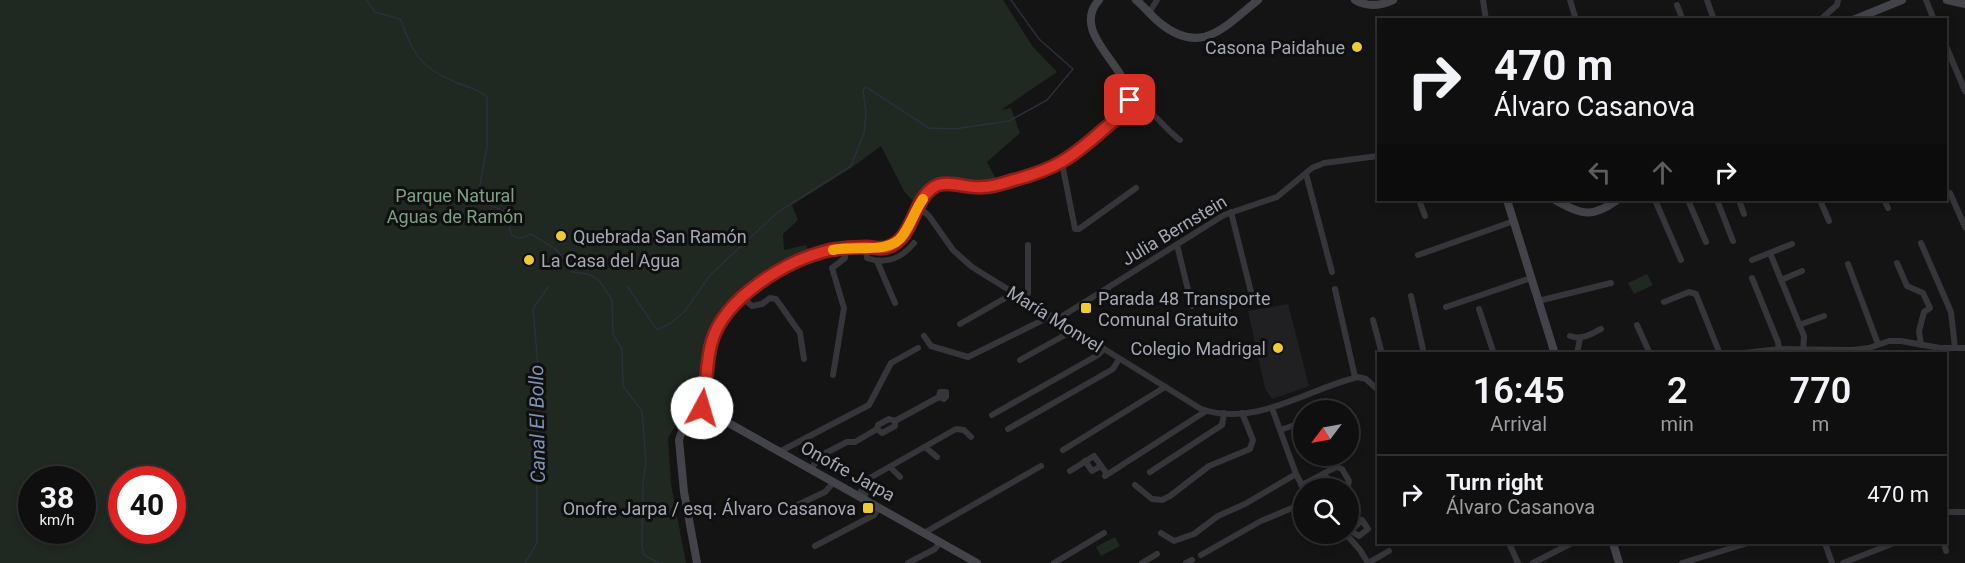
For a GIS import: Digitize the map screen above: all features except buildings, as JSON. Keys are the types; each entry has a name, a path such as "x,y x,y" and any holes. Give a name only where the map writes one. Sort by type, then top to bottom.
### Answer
{"street":[{"path":"697,563 684,492 679,440 684,425 702,408 706,366 714,334 726,314 769,277 813,255 844,248 883,248 896,243 905,233 918,206 934,187 943,184 985,188 1037,174 1062,163 1077,153 1122,113 1130,100 1127,85 1103,51 1091,24 1092,11 1099,0"},
{"path":"1136,0 1170,30 1199,38 1217,32 1258,0"},
{"path":"1149,13 1157,0"},
{"path":"1355,0 1370,5 1393,0"},
{"path":"1483,0 1486,18"},
{"path":"1570,0 1575,18"},
{"path":"1707,0 1713,18"},
{"path":"1822,18 1837,5 1838,0"},
{"path":"1857,18 1902,0"},
{"path":"1926,0 1933,18"},
{"path":"1951,0 1965,4"},
{"path":"1677,5 1682,18"},
{"path":"1947,48 1965,91"},
{"path":"1130,100 1136,100 1144,106 1180,140"},
{"name":"Julia Bernstein","path":"924,336 931,346 968,357 1053,318 1231,212 1277,197 1316,166 1377,156"},
{"path":"1062,163 1075,229 1079,229 1136,188"},
{"path":"1306,174 1332,272"},
{"path":"1950,193 1965,227"},
{"path":"1419,201 1425,216"},
{"path":"1507,201 1554,352"},
{"path":"1564,202 1576,211 1590,213 1603,209 1615,201"},
{"path":"1655,201 1681,260"},
{"path":"1688,201 1706,242"},
{"path":"1717,201 1733,241"},
{"path":"1739,201 1744,214"},
{"path":"1820,201 1829,221"},
{"path":"1884,201 1888,208"},
{"name":"María Monvel","path":"918,206 924,210 959,257 1053,318 1206,411 1242,413 1272,408 1355,377"},
{"path":"1231,212 1253,300"},
{"path":"1418,255 1514,221"},
{"path":"866,247 867,258 877,261 896,259 904,255 914,243"},
{"path":"1921,243 1952,312 1955,348"},
{"path":"1752,260 1792,244"},
{"path":"1025,300 1028,293 1028,245"},
{"path":"1178,245 1192,306"},
{"path":"833,375 844,308 832,268 845,258 844,248"},
{"path":"1770,253 1805,339 1804,351"},
{"path":"877,261 895,303"},
{"path":"1897,263 1907,286 1923,293 1930,308 1924,312 1919,331 1921,345"},
{"path":"1848,264 1878,344"},
{"path":"1781,280 1802,271"},
{"path":"1446,307 1531,278"},
{"path":"1752,278 1779,349"},
{"path":"1538,301 1611,283"},
{"path":"1335,289 1355,377 1366,379 1377,389"},
{"path":"1664,302 1689,292 1696,294 1719,352"},
{"path":"960,324 1014,293"},
{"path":"1411,296 1424,352"},
{"path":"743,298 752,306 771,297 776,299 800,333 804,359"},
{"path":"1479,309 1493,352"},
{"path":"1799,325 1824,316"},
{"path":"1373,320 1381,352"},
{"path":"1637,325 1649,352"},
{"path":"1020,360 1072,329"},
{"path":"1570,336 1587,337 1601,329"},
{"path":"1577,352 1580,338"},
{"path":"1769,352 1779,349 1869,351 1878,344 1889,341 1965,348"},
{"path":"779,452 869,405 891,363 918,348"},
{"path":"992,415 1098,355 1104,349"},
{"path":"1008,429 1113,369 1119,359"},
{"path":"1063,450 1165,387"},
{"path":"811,469 820,456 847,442 855,442 889,419 895,421 939,397"},
{"name":"Onofre Jarpa","path":"702,408 977,563"},
{"path":"1272,408 1298,478"},
{"path":"1070,471 1094,456 1106,475 1206,411"},
{"path":"1150,472 1222,425 1224,413"},
{"path":"1135,485 1152,499 1162,500 1177,492 1209,466 1250,450 1253,440 1242,413"},
{"path":"1280,430 1293,426"},
{"path":"861,497 871,478 956,429 964,430 971,437"},
{"path":"925,447 937,457"},
{"path":"924,533 1041,466"},
{"path":"890,467 900,477"},
{"path":"1161,533 1173,541 1194,534 1218,516 1245,504 1296,474"},
{"path":"1317,478 1323,474"},
{"path":"787,510 825,492 834,482"},
{"path":"1201,555 1261,521 1293,507"},
{"path":"815,546 868,518 879,508"},
{"path":"1947,512 1965,512"},
{"path":"1054,563 1104,533"},
{"path":"908,563 935,549 940,542"},
{"path":"1356,544 1368,563 1389,551"},
{"path":"1509,544 1518,563"},
{"path":"1533,563 1570,544"},
{"path":"1613,544 1619,563"},
{"path":"1682,563 1745,544"},
{"path":"1825,544 1832,563"},
{"path":"1944,544 1946,551"},
{"path":"1843,563 1878,547"},
{"path":"1142,563 1157,554"}],"shaded area":[{"name":"Colegio Madrigal","path":"1288,304 1309,386 1272,399 1265,388 1248,311"}],"green space":[{"name":"Parque Natural Aguas de Ramón","path":"0,0 1003,0 1033,47 1057,72 1001,110 1011,108 1020,133 987,162 997,181 930,187 915,203 904,191 881,146 792,205 798,220 783,234 784,250 806,245 810,253 771,270 768,268 729,305 714,323 704,363 700,366 698,398 691,410 680,418 668,438 671,484 686,563 0,563"},
{"path":"1647,274 1653,285 1634,294 1628,283"},
{"path":"1115,537 1120,546 1101,556 1096,547"}],"waterway":[{"path":"366,0 375,12 400,19 414,50 432,70 487,97 487,147 477,200 513,215 509,227 512,235 522,238 531,234 557,250 573,272 588,274 599,280 612,300 613,334 622,349 623,386 642,411 646,463 643,482 642,546 644,555 659,563"},
{"name":"Canal El Bollo","path":"627,286 657,330 671,323 685,311 710,275 778,212 851,166 864,133 866,113 863,90 866,87 929,128 954,129 1009,121 1047,100 1073,69 1039,39 1011,0"},
{"name":"Canal El Bollo","path":"525,563 537,543 539,398 533,309 548,287"}],"slow traffic":[{"path":"833,250 851,247 889,247 905,233 923,199"}],"place":[{"name":"Casona Paidahue","path":"1357,47"},
{"name":"Quebrada San Ramón","path":"561,236"},
{"name":"La Casa del Agua","path":"529,260"},
{"name":"Parada 48 Transporte Comunal Gratuito","path":"1086,308"},
{"name":"Colegio Madrigal","path":"1278,348"},
{"name":"Onofre Jarpa / esq. Álvaro Casanova","path":"868,508"}],"route":[{"path":"702,408 706,366 712,339 718,327 731,308 769,277 813,255 828,251 851,247 889,247 905,233 918,206 934,187 943,184 985,188 1054,167 1084,147 1125,110 1130,100"}]}
